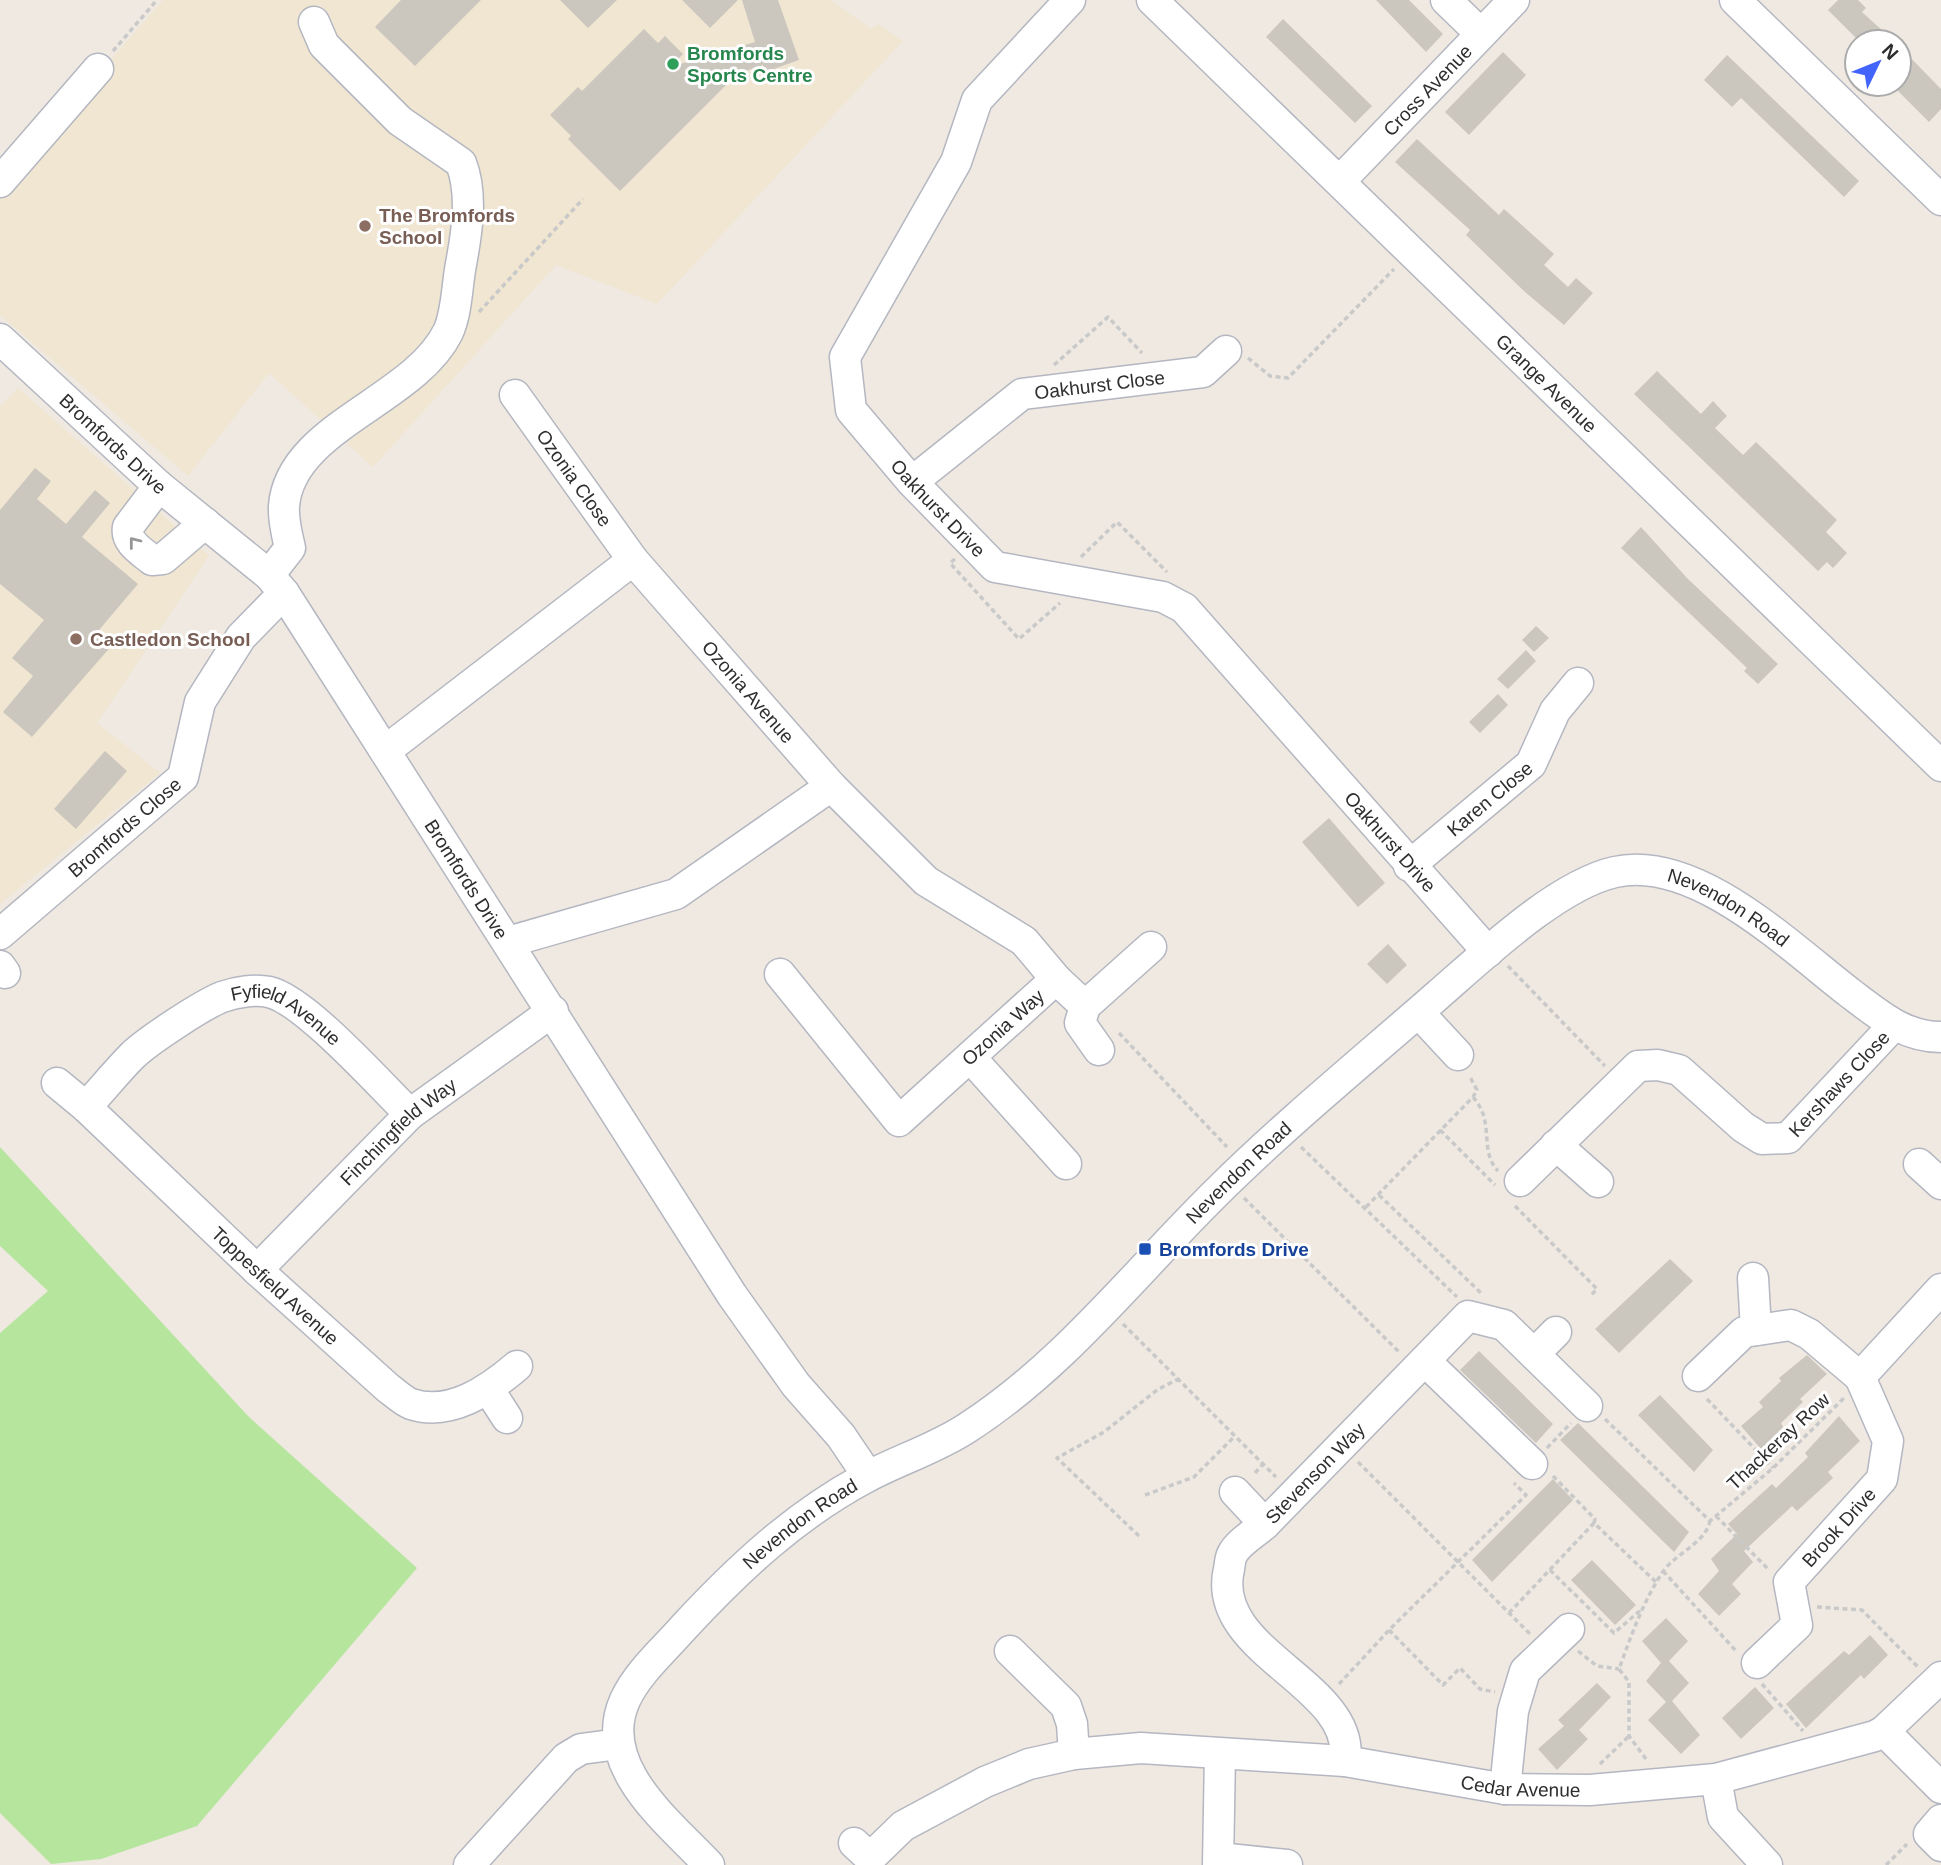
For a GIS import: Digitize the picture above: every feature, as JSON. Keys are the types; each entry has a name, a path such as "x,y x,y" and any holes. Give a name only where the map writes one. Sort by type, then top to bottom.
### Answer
{"street":[{"name":"Oakhurst Drive","path":"1070,0 977,100 956,162 845,358 851,410 912,482 995,567 1163,597 1184,608 1409,866 1490,951"},
{"name":"Grange Avenue","path":"1152,0 1941,766"},
{"path":"1446,0 1481,34"},
{"name":"Cross Avenue","path":"1340,181 1514,0"},
{"path":"1735,0 1941,200"},
{"path":"314,22 324,45 400,121 461,163 467,201 467,225 449,330"},
{"path":"0,182 98,69"},
{"name":"Bromfords Close","path":"0,934 183,778 200,702 276,584 290,548 284,505 296,470 320,443 412,376 449,330"},
{"name":"Bromfords Drive","path":"0,339 159,486 276,584 553,1010 732,1295 796,1385 841,1436 868,1476"},
{"name":"Oakhurst Close","path":"912,482 1021,394 1203,372 1226,351"},
{"name":"Ozonia Close","path":"515,395 633,561"},
{"path":"159,486 128,527 129,540 142,552 152,560 163,559 205,523"},
{"path":"385,751 633,561"},
{"name":"Ozonia Avenue","path":"633,561 831,786"},
{"name":"Karen Close","path":"1409,866 1531,764 1555,711 1578,683"},
{"path":"508,942 676,894 831,786"},
{"name":"Ozonia Way","path":"780,974 899,1121 1056,979 1024,941 926,881 831,786"},
{"name":"Nevendon Road","path":"709,1865 640,1790 625,1764 619,1744 620,1714 633,1687 714,1595 783,1531 868,1476 965,1430 1022,1389 1083,1332 1236,1174 1490,951 1564,894 1610,873 1635,869 1658,872 1701,884 1746,914 1892,1026 1925,1037 1941,1037"},
{"path":"1099,1050 1080,1023 1089,1005 1151,947"},
{"path":"1056,979 1089,1005"},
{"name":"Fyfield Avenue","path":"86,1107 135,1053 220,997 271,992 299,1009 410,1115"},
{"name":"Finchingfield Way","path":"257,1270 410,1115 553,1010"},
{"path":"1419,1013 1458,1055"},
{"name":"Kershaws Close","path":"1510,1191 1638,1066 1658,1065 1679,1070 1744,1127 1762,1139 1788,1138 1892,1026"},
{"path":"970,1057 1066,1164"},
{"name":"Toppesfield Avenue","path":"57,1083 86,1107 257,1270 388,1388 410,1404 438,1409 489,1390 517,1366"},
{"path":"1556,1145 1598,1182"},
{"path":"1753,1278 1756,1330"},
{"path":"1860,1377 1941,1289"},
{"path":"1467,1311 1504,1325 1587,1406"},
{"name":"Stevenson Way","path":"1345,1761 1348,1745 1337,1720 1238,1623 1225,1586 1232,1553 1265,1524 1342,1446 1420,1365 1467,1311"},
{"name":"Brook Drive","path":"1698,1376 1744,1332 1791,1325 1809,1334 1860,1377 1888,1441 1882,1479 1791,1594 1797,1625 1757,1663"},
{"path":"1535,1353 1556,1332"},
{"path":"1420,1365 1531,1460"},
{"path":"489,1390 507,1418"},
{"path":"1245,1483 1265,1524"},
{"path":"1505,1789 1518,1697 1525,1671 1559,1638"},
{"path":"1010,1651 1066,1706 1072,1724 1074,1754"},
{"name":"Cedar Avenue","path":"854,1843 870,1858 902,1826 1018,1769 1074,1754 1141,1748 1345,1761 1505,1789 1590,1790 1716,1779 1817,1753 1884,1731 1937,1681"},
{"path":"1884,1731 1941,1788"},
{"path":"468,1865 566,1758 581,1749 619,1744"},
{"path":"1220,1754 1218,1862 1287,1865"},
{"path":"1716,1779 1723,1817 1753,1860"},
{"path":"1941,1820 1928,1834 1941,1846"}],"path":[{"path":"98,69 157,0"},
{"path":"449,330 466,326 583,199"},
{"path":"1226,351 1232,344 1270,376 1288,378 1412,250"},
{"path":"1050,369 1108,317 1165,377"},
{"path":"972,543 950,563 1019,639 1073,592 1068,580 1117,522 1175,580"},
{"path":"1490,951 1621,1082"},
{"path":"1089,1005 1236,1174 1420,1365"},
{"path":"1366,1208 1473,1097 1477,1090 1458,1055"},
{"path":"1473,1097 1485,1114 1488,1151 1493,1165 1510,1191"},
{"path":"1285,1130 1467,1311 1481,1293 1379,1195"},
{"path":"1440,1130 1510,1191 1597,1289 1590,1296"},
{"path":"1117,1318 1281,1481 1280,1494 1287,1502"},
{"path":"1698,1376 1706,1399 1717,1406 1773,1468"},
{"name":"Thackeray Row","path":"1619,1669 1644,1607 1663,1571 1708,1531 1710,1521 1773,1468 1852,1390 1860,1377"},
{"path":"1139,1536 1057,1458 1104,1432 1157,1390 1178,1379"},
{"path":"1321,1704 1389,1630 1526,1494 1508,1476 1531,1460 1587,1406 1597,1411 1710,1521"},
{"path":"1145,1495 1194,1477 1235,1436"},
{"path":"1342,1446 1508,1613 1559,1638 1597,1666 1619,1669 1629,1682 1629,1736 1652,1767 1657,1783"},
{"path":"1531,1460 1595,1519 1594,1523 1657,1583"},
{"path":"1245,1483 1263,1464"},
{"path":"1716,1516 1791,1594 1862,1610 1937,1681"},
{"path":"1508,1613 1594,1523"},
{"path":"1550,1570 1614,1633 1644,1607"},
{"path":"1663,1571 1744,1661 1757,1663 1763,1688 1812,1741 1817,1753"},
{"path":"1389,1630 1443,1685 1460,1668 1480,1689 1518,1697"},
{"path":"1590,1790 1590,1774 1629,1736"}],"shaded area":[{"name":"The Bromfords School","path":"163,0 831,0 871,29 878,24 903,41 657,304 556,265 373,467 269,373 188,476 0,315 0,186"},
{"name":"Castledon School","path":"18,388 209,556 97,723 160,773 0,904 0,407"}],"green space":[{"path":"0,1147 248,1416 417,1568 197,1826 101,1859 51,1864 0,1813 0,1333 48,1291 0,1246"}],"building":[{"path":"401,0 481,0 415,66 375,27"},
{"path":"560,0 617,0 588,28"},
{"path":"682,0 738,0 710,28"},
{"path":"742,0 778,0 799,60 765,72 763,65 737,74 620,191 568,139 571,136 550,115 578,87 582,91 644,29 658,43 665,36 683,54 670,67 755,42"},
{"path":"1376,0 1409,0 1443,34 1426,52"},
{"path":"1838,0 1858,0 1866,8 1862,12 1880,28 1846,28 1828,10"},
{"path":"1283,19 1372,106 1355,123 1266,37"},
{"path":"1503,52 1526,75 1469,135 1445,112"},
{"path":"1727,55 1859,181 1844,197 1741,98 1732,107 1704,80"},
{"path":"1913,60 1941,89 1941,109 1929,122 1905,98 1913,98"},
{"path":"1417,139 1499,215 1504,209 1554,254 1544,265 1568,287 1576,278 1593,293 1564,325 1525,292 1466,235 1470,230 1395,162"},
{"path":"1657,371 1701,414 1713,401 1727,416 1715,428 1743,455 1756,442 1837,520 1826,532 1847,553 1833,568 1827,562 1818,571 1634,394"},
{"path":"35,468 51,481 37,499 66,524 95,490 110,503 82,537 138,584 99,630 114,643 32,737 3,712 33,676 12,658 44,620 0,584 0,510"},
{"path":"1641,527 1687,578 1778,664 1758,684 1744,671 1747,668 1621,548"},
{"path":"1536,626 1549,638 1534,652 1522,640"},
{"path":"1526,650 1536,661 1508,689 1497,679"},
{"path":"1498,694 1508,705 1480,733 1469,722"},
{"path":"105,751 127,771 76,829 54,809"},
{"path":"1329,818 1385,883 1358,907 1302,842"},
{"path":"1388,944 1407,965 1387,984 1367,964"},
{"path":"1670,1259 1693,1281 1619,1353 1595,1329"},
{"path":"1479,1351 1553,1424 1536,1443 1460,1370"},
{"path":"1807,1355 1827,1374 1800,1399 1803,1402 1781,1423 1783,1427 1761,1449 1741,1426 1763,1407 1759,1402 1781,1381 1779,1378"},
{"path":"1660,1395 1713,1450 1694,1472 1638,1415"},
{"path":"1839,1416 1860,1441 1828,1472 1833,1478 1797,1511 1792,1506 1744,1551 1753,1562 1732,1584 1741,1594 1719,1616 1698,1594 1719,1571 1711,1559 1737,1534 1728,1524 1772,1484 1776,1488 1808,1457 1805,1453"},
{"path":"1578,1423 1689,1532 1674,1552 1560,1440"},
{"path":"1553,1479 1573,1500 1492,1582 1472,1560"},
{"path":"1592,1560 1636,1605 1615,1625 1571,1580"},
{"path":"1666,1618 1688,1641 1669,1661 1689,1683 1672,1701 1700,1735 1681,1754 1648,1720 1666,1702 1646,1681 1661,1663 1642,1641"},
{"path":"1870,1635 1888,1655 1864,1679 1861,1675 1806,1728 1786,1704 1844,1651 1849,1655"},
{"path":"1597,1683 1611,1697 1579,1730 1588,1739 1557,1770 1538,1749 1564,1726 1558,1720"},
{"path":"1755,1687 1774,1708 1741,1739 1722,1718"}],"place":[{"name":"Bromfords Sports Centre","path":"673,64"},
{"name":"The Bromfords School","path":"365,226"},
{"name":"Castledon School","path":"76,639"},
{"name":"Bromfords Drive","path":"1145,1249"}]}
